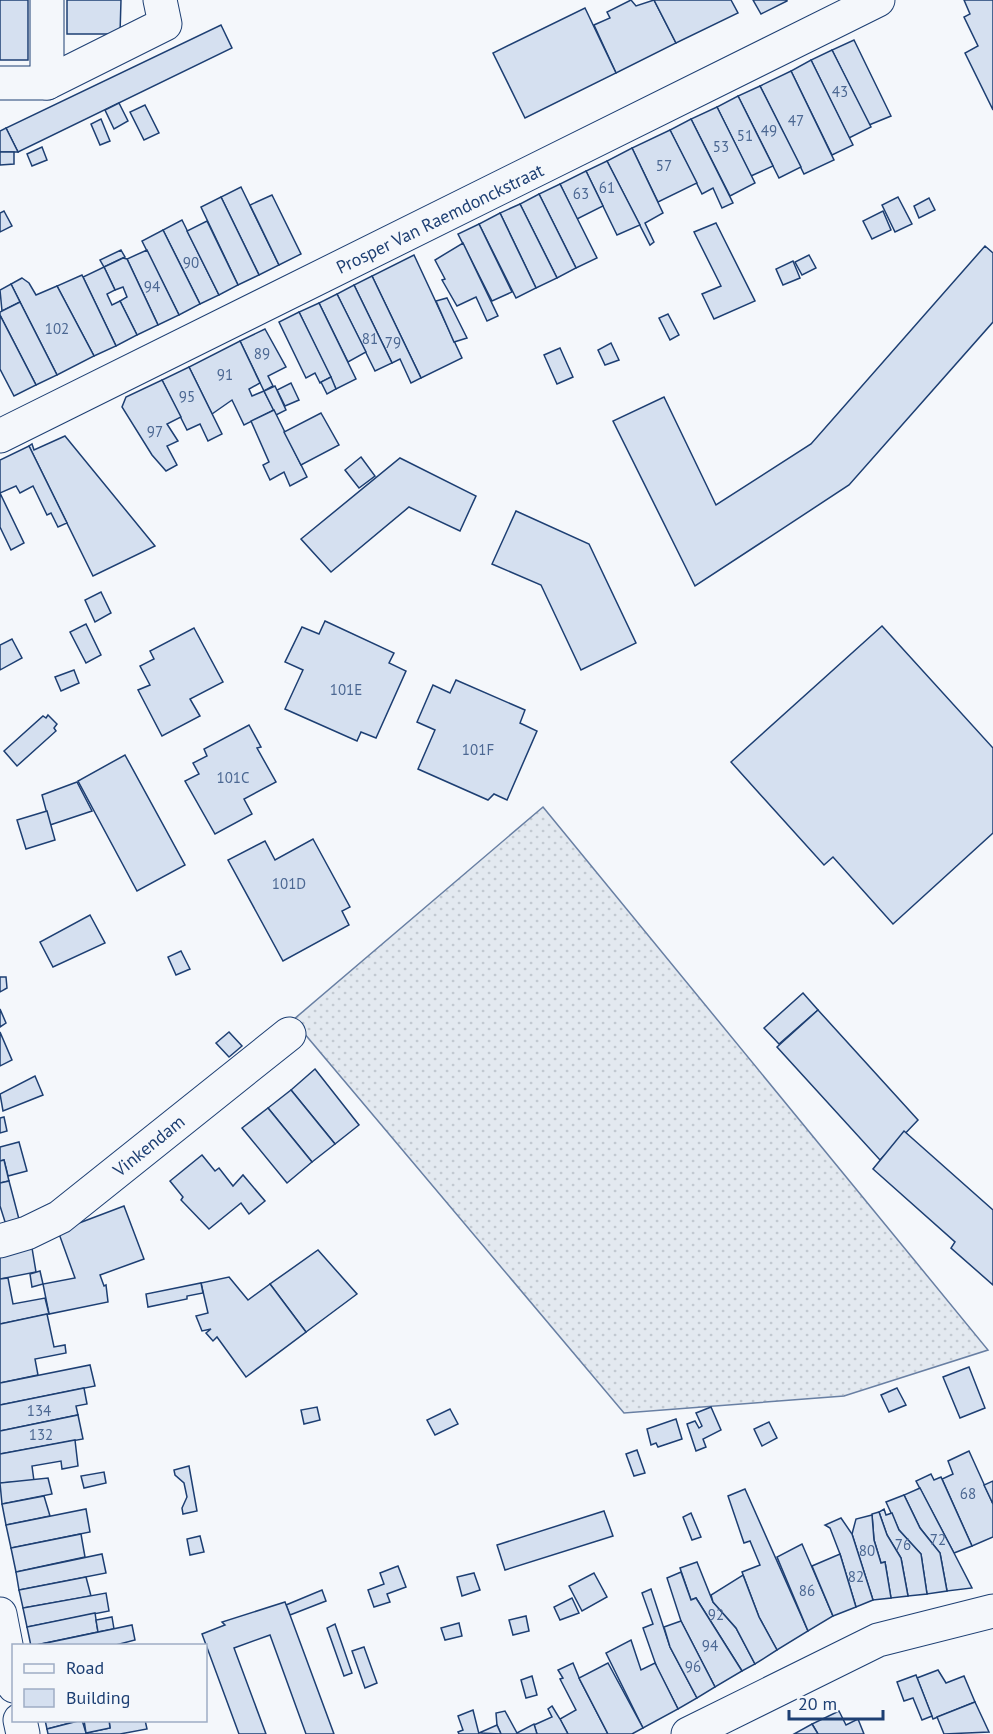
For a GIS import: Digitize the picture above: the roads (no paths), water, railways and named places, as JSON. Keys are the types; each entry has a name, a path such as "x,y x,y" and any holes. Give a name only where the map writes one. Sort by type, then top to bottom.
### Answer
{"street":[{"path":"47,82 48,0"},
{"path":"0,83 47,82 165,24 160,0"},
{"name":"Prosper Van Raemdonckstraat","path":"0,436 878,0"},
{"name":"Vinkendam","path":"0,1241 27,1233 60,1217 289,1035"},
{"path":"0,1614 12,1676"},
{"path":"688,1734 878,1640 990,1621"}]}
